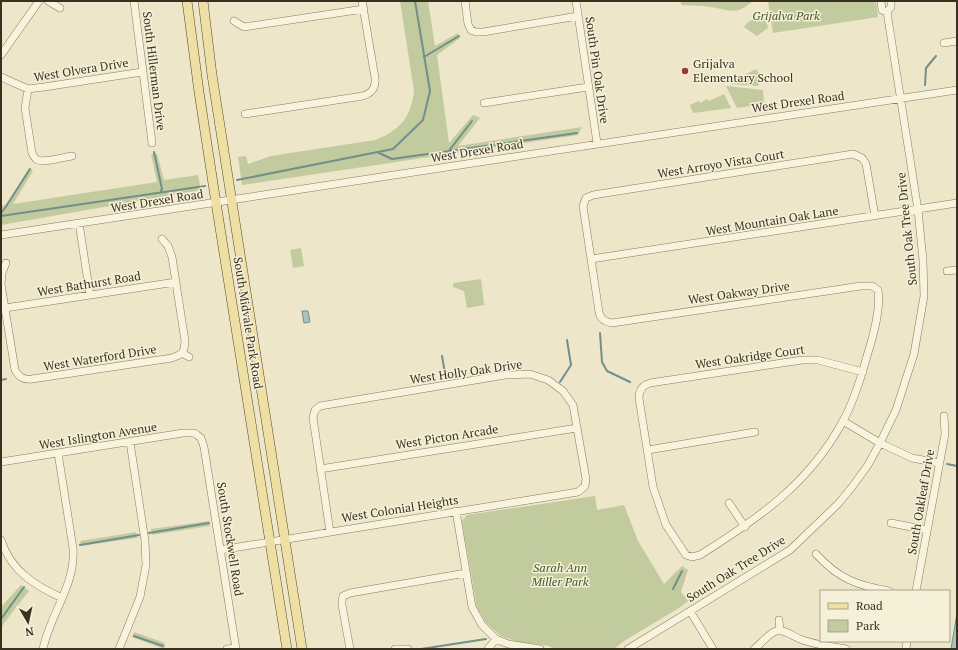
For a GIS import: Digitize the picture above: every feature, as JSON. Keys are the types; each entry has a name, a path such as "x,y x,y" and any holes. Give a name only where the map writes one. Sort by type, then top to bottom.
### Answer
{"main road":[{"name":"South Midvale Park Road","path":"187,1 216,203 287,649"},
{"name":"South Midvale Park Road","path":"203,1 212,75 302,649"}],"street":[{"path":"1,55 39,1"},
{"path":"48,1 60,8"},
{"name":"South Hillerman Drive","path":"134,1 152,143"},
{"path":"245,114 363,96 374,92 375,78 362,1"},
{"path":"464,1 470,32 483,32 578,16"},
{"name":"South Pin Oak Drive","path":"576,1 597,143"},
{"name":"South Oak Tree Drive","path":"881,1 882,10 887,12"},
{"name":"South Oak Tree Drive","path":"887,12 892,7 891,1"},
{"path":"234,21 244,28 364,9"},
{"name":"South Oak Tree Drive","path":"628,649 790,550 844,496 863,471 880,443 896,410 914,354 924,296 923,260 918,210 887,12"},
{"path":"944,43 957,41"},
{"name":"West Olvera Drive","path":"1,77 28,89 44,88 142,72"},
{"path":"484,103 588,87"},
{"path":"28,89 25,108 32,153 35,159 46,161 72,156"},
{"name":"West Drexel Road","path":"1,235 597,143 957,90"},
{"name":"West Arroyo Vista Court","path":"591,259 583,198 593,195 854,154 864,155 875,216"},
{"name":"West Mountain Oak Lane","path":"591,259 957,203"},
{"path":"79,223 90,295"},
{"path":"162,239 170,251 176,282 185,345 182,353 189,357"},
{"name":"West Oakway Drive","path":"591,259 599,312 604,322 612,323 868,285 877,286 879,296 873,336 863,372"},
{"path":"5,308 1,278 6,263"},
{"path":"948,271 957,270"},
{"name":"West Bathurst Road","path":"5,308 176,282"},
{"name":"West Waterford Drive","path":"5,308 17,380 172,358 182,353"},
{"name":"West Oakridge Court","path":"648,450 638,387 650,383 802,360 818,360 863,372"},
{"path":"754,432 648,450 653,487 666,525 690,559 700,555 745,526 784,496 812,467 843,421 863,372"},
{"name":"West Holly Oak Drive","path":"320,469 313,418 314,409 320,406 505,375 530,374 548,380 563,391 573,405 586,479 585,489"},
{"name":"South Oakleaf Drive","path":"916,590 945,434 944,416"},
{"path":"843,421 880,443 912,458 939,463"},
{"name":"West Picton Arcade","path":"320,469 577,428"},
{"name":"West Islington Avenue","path":"1,462 183,433 199,432"},
{"name":"South Stockwell Road","path":"199,432 204,447 236,648"},
{"path":"119,649 140,597 146,565 145,541 130,442"},
{"path":"43,649 48,631 71,574 73,554 58,453"},
{"path":"320,469 330,532"},
{"name":"West Colonial Heights","path":"220,550 575,492 585,489"},
{"path":"729,503 745,526"},
{"path":"456,511 472,607 482,625 496,639 508,644 540,649"},
{"path":"891,523 927,530"},
{"path":"1,540 9,557 22,574 37,586 62,598"},
{"path":"816,554 825,564 850,581 884,590"},
{"path":"350,649 341,595 466,573"},
{"path":"690,611 713,649"},
{"path":"779,620 780,631"},
{"path":"754,649 773,633 780,631 786,632 805,641 830,648 846,649"},
{"path":"488,649 496,639"},
{"path":"227,649 236,648"},
{"path":"395,649 410,648"}],"green space":[{"path":"400,1 428,1 435,46 458,33 460,38 437,55 449,143 473,115 480,118 458,146 582,127 578,135 242,185 238,157 246,156 248,164 271,156 375,140 397,128 407,116 414,91"},
{"path":"680,1 753,1 742,9 733,11 707,6 682,5"},
{"name":"Grijalva Park","path":"768,1 876,1 878,17 773,33"},
{"path":"759,16 766,18 768,28 757,36 744,27 747,23"},
{"path":"756,69 761,76 758,86 731,84 730,82"},
{"path":"726,86 763,90 764,104 737,108"},
{"path":"724,94 731,108 693,113 690,105 699,101 700,103 707,99 709,101"},
{"path":"151,154 157,154 164,180 198,175 201,190 1,225 1,206 6,205 29,168 33,171 13,204 157,182"},
{"path":"301,248 304,266 293,268 290,250"},
{"path":"481,279 484,305 467,308 464,291 453,287 453,283"},
{"name":"Sarah Ann Miller Park","path":"595,496 597,510 624,505 638,541 664,584 682,566 688,570 681,592 688,601 624,641 614,649 554,649 549,646 518,642 501,636 487,624 477,608 462,521 467,515"},
{"path":"209,521 210,526 152,535 151,529"},
{"path":"136,532 137,538 81,546 80,541"},
{"path":"21,585 29,591 1,629 1,607"},
{"path":"134,632 165,643 164,649 132,637"}],"water":[{"path":"302,311 308,311 310,322 304,323"},
{"path":"957,613 957,649 951,649"}],"waterway":[{"path":"237,180 393,149 423,120 430,91 415,1"},
{"path":"424,57 459,36"},
{"path":"925,85 926,68 936,56"},
{"path":"448,152 472,121"},
{"path":"377,152 392,159 577,133"},
{"path":"154,152 162,189 161,191"},
{"path":"1,213 30,169"},
{"path":"1,216 205,186"},
{"path":"600,333 602,362 607,371 630,382"},
{"path":"560,382 571,365 567,340"},
{"path":"442,356 446,379"},
{"path":"1,380 6,379"},
{"path":"947,464 957,466"},
{"path":"149,533 209,523"},
{"path":"80,545 139,535"},
{"path":"673,589 682,571"},
{"path":"1,619 24,587"},
{"path":"134,636 163,646"},
{"path":"421,649 486,639"}],"place":[{"name":"Grijalva Elementary School","path":"685,71"}]}
